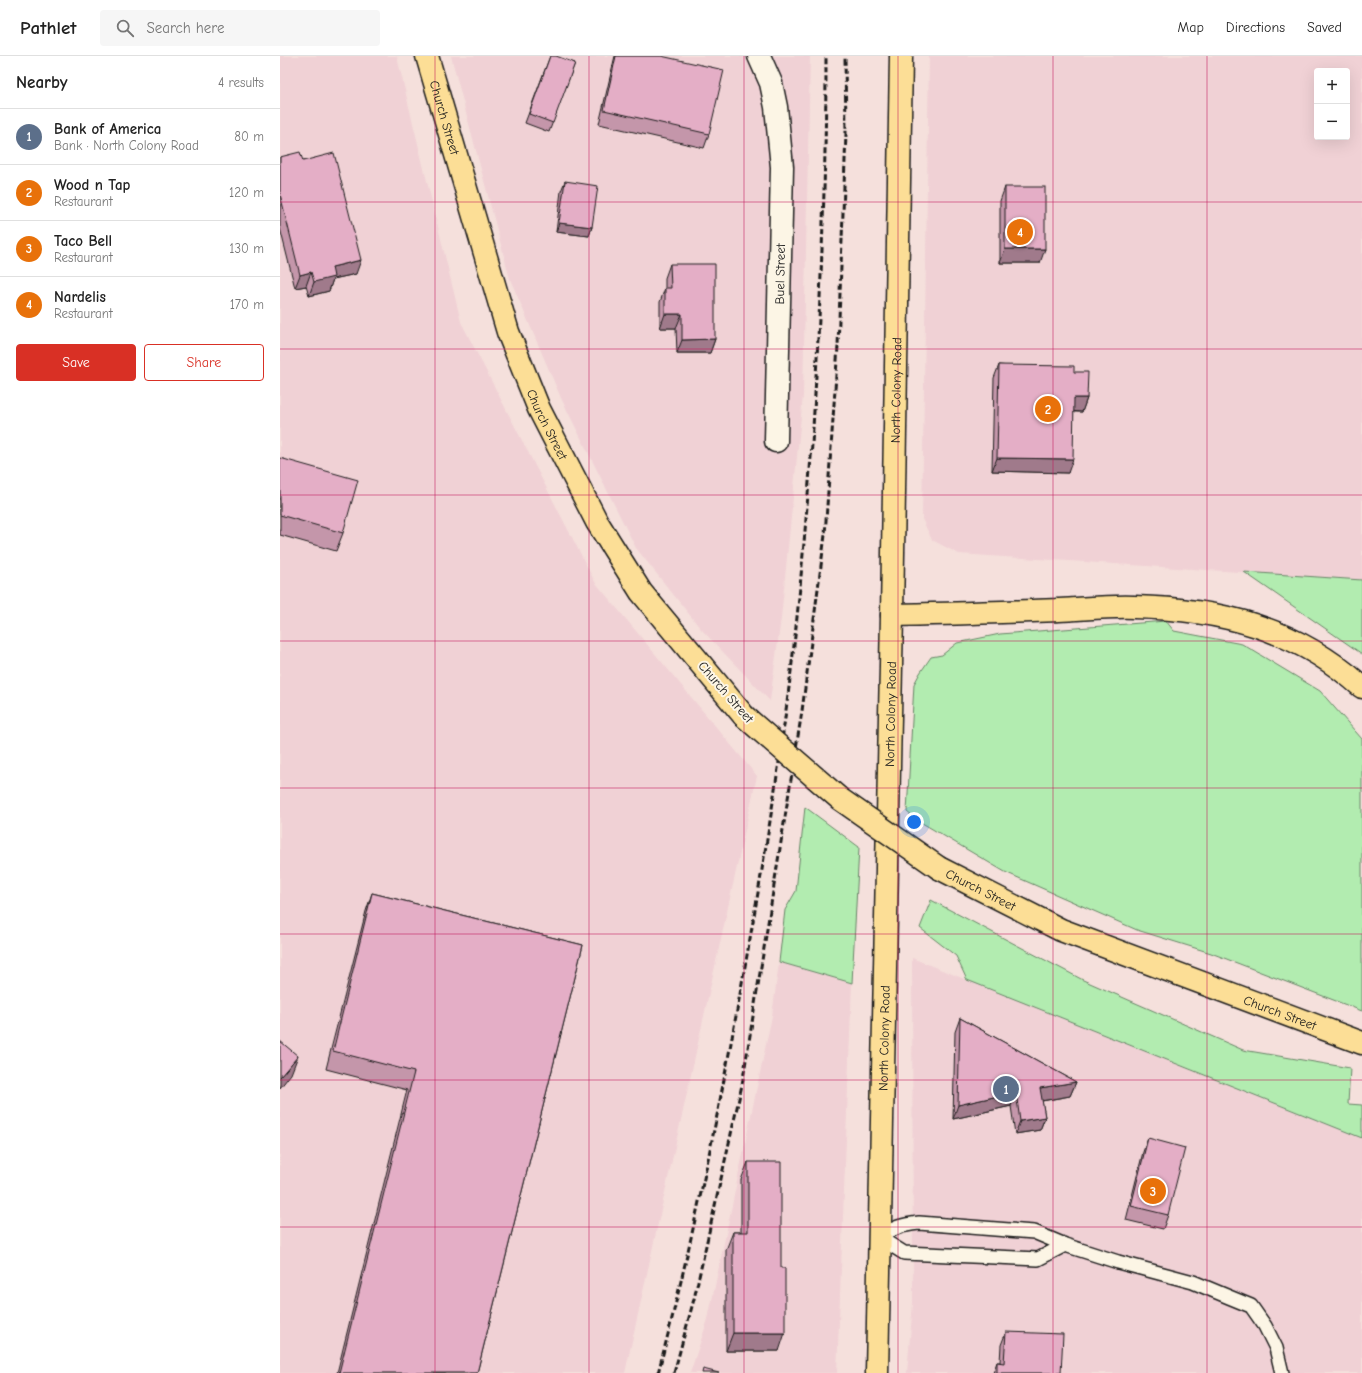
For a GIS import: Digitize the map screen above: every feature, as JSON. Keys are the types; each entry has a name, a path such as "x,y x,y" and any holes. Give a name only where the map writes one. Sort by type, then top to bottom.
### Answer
{"main road":[{"name":"Church Street","path":"427,56 508,332 539,409 597,522 641,592 744,716 840,799 939,868 1061,930 1362,1043"},
{"name":"North Colony Road","path":"876,1373 892,615 901,56"},
{"path":"892,615 1133,607 1184,610 1211,614 1248,622 1274,631 1324,658 1346,673 1362,687"}],"street":[{"name":"Buel Street","path":"759,56 771,83 776,107 782,167 776,441"}],"lane":[{"path":"1065,1244 1038,1258 904,1253 880,1238 891,1229 919,1223 1034,1232 1065,1244 1146,1270 1192,1282 1251,1306 1265,1326 1276,1348 1282,1373"}],"shaded area":[{"path":"280,56 397,57 461,322 595,582 757,776 625,1373 280,1373"},
{"path":"451,56 810,56 803,396 781,618 770,701 701,629 636,548 561,398 510,279"},
{"path":"929,56 1362,56 1362,580 959,554 932,540 922,519"},
{"path":"912,958 1362,1138 1362,1373 907,1373 913,1302"},
{"path":"779,962 852,983 837,1373 690,1373 708,1319 772,1016"}],"green space":[{"path":"1244,572 1362,580 1362,654"},
{"path":"1166,621 1174,631 1242,644 1320,691 1362,739 1362,1011 1211,953 1137,930 1005,872 917,820 907,812 914,684 931,657 942,655 957,643 1000,634"},
{"path":"805,807 859,847 852,983 779,962 785,910 796,891"},
{"path":"931,900 1083,980 1243,1050 1350,1068 1348,1104 1362,1105 1362,1138 967,980 956,956 920,928"}],"building":[{"path":"550,56 556,56 575,63 553,123 529,114"},
{"path":"616,56 661,56 724,70 709,134 604,110"},
{"path":"300,152 303,161 334,153 361,260 332,267 334,277 314,282 311,272 300,275 280,194 280,157"},
{"path":"565,181 598,186 592,227 559,223"},
{"path":"1005,187 1045,187 1045,249 1005,249"},
{"path":"670,264 715,264 715,339 682,340 682,314 665,314 665,288 671,288"},
{"path":"999,365 1074,366 1074,372 1088,372 1087,398 1074,398 1073,459 997,458"},
{"path":"280,458 358,480 343,533 280,515"},
{"path":"372,893 583,945 477,1373 339,1373 414,1072 333,1051"},
{"path":"960,1018 1076,1082 1040,1088 1045,1117 1020,1121 1016,1092 958,1105"},
{"path":"280,1041 298,1056 280,1077"},
{"path":"1148,1138 1185,1148 1168,1215 1131,1206"},
{"path":"748,1162 781,1162 781,1268 785,1268 785,1333 733,1333 733,1232 748,1232"},
{"path":"1006,1332 1063,1334 1061,1373 997,1373 997,1362 1004,1363"},
{"path":"703,1369 719,1373 702,1373"}],"railway":[{"path":"658,1373 713,1137 771,817 790,677 804,544 815,396 824,201 826,56"},
{"path":"674,1373 694,1299 742,1085 802,711 825,535 838,346 846,133 845,56"}],"place":[{"name":"Nardelis","path":"1020,232"},
{"name":"Wood n Tap","path":"1048,409"},
{"name":"Bank of America","path":"1006,1089"},
{"name":"Taco Bell","path":"1153,1191"}]}
